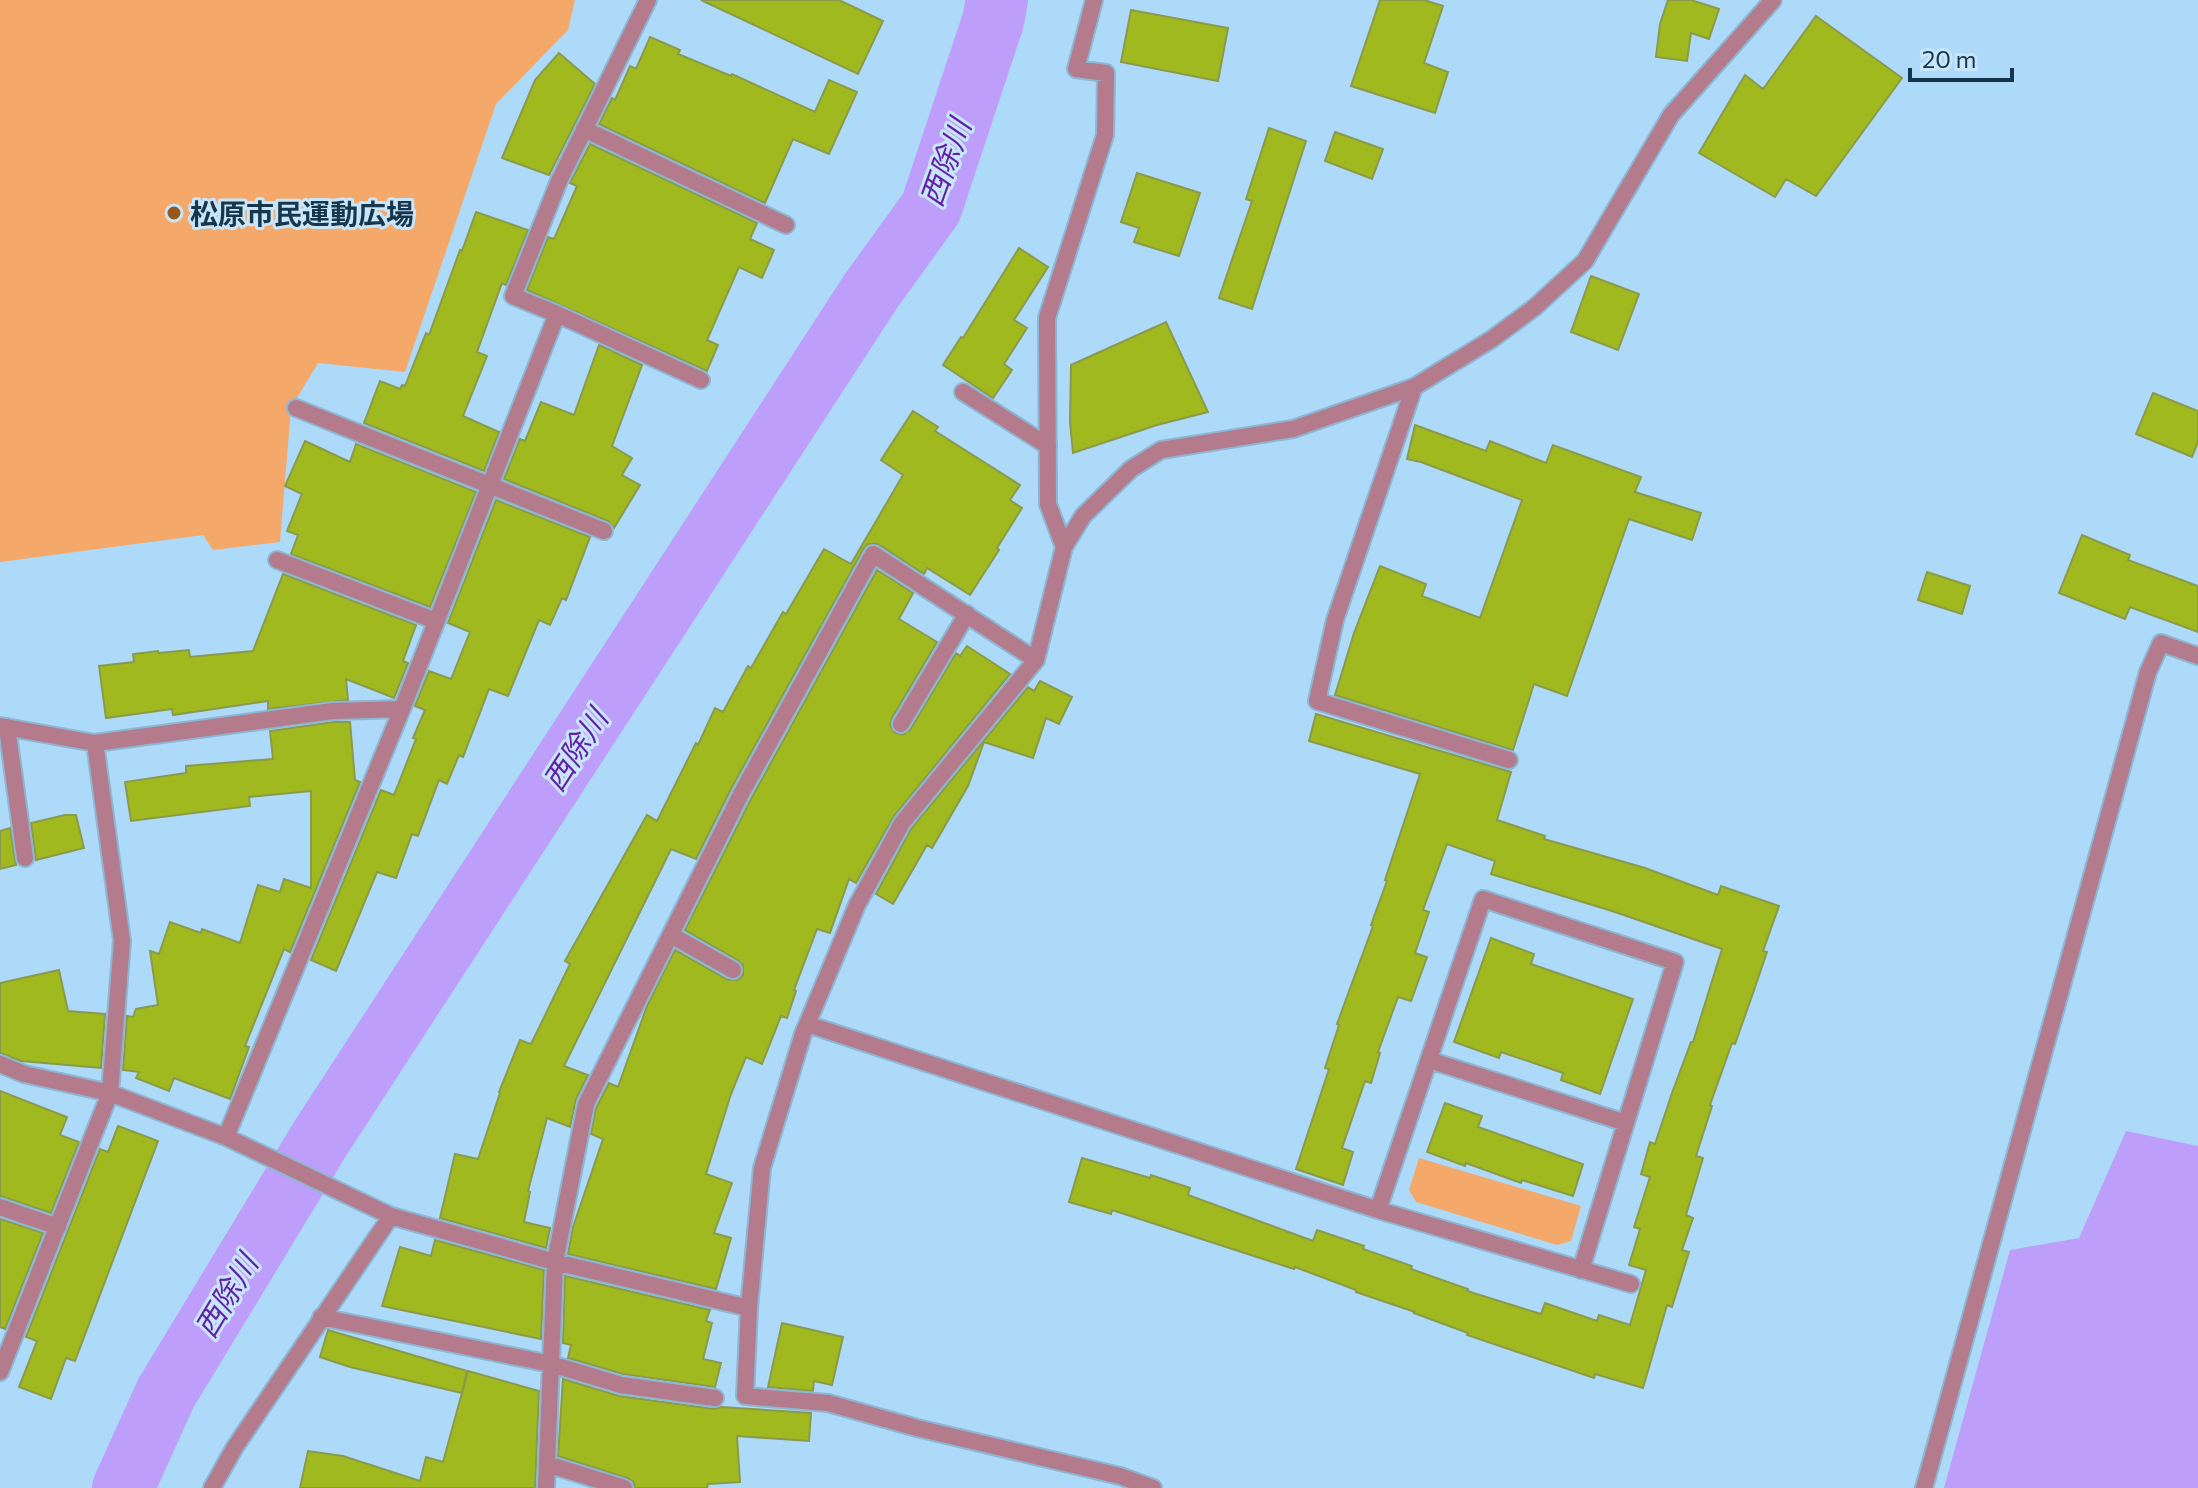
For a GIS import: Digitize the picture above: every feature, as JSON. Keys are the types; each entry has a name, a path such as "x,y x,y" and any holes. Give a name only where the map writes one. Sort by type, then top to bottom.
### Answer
{"street":[{"path":"648,0 559,181 513,296 701,380"},
{"path":"1064,547 1048,504 1047,318 1105,135 1106,73 1076,69 1094,0"},
{"path":"1153,1488 1120,1476 917,1428 828,1403 745,1396 749,1308 762,1168 807,1024 857,905 902,823 1036,660 1064,547 1083,516 1131,469 1161,450 1293,429 1414,387 1492,339 1535,307 1585,261 1671,115 1773,0"},
{"path":"584,129 786,225"},
{"path":"230,1139 557,314"},
{"path":"1414,387 1335,620 1317,701 1509,760"},
{"path":"963,392 1048,446"},
{"path":"296,408 604,531"},
{"path":"546,1488 555,1262 586,1104 741,794 873,554 1036,660"},
{"path":"277,560 436,621"},
{"path":"901,724 967,614"},
{"path":"1924,1488 2148,672 2161,643 2198,656"},
{"path":"25,858 4,726 95,743 333,711 402,709"},
{"path":"0,1372 5,1346 58,1227 110,1093 122,941 95,743"},
{"path":"1378,1210 1483,899 1675,962 1581,1270"},
{"path":"671,935 733,970"},
{"path":"807,1024 1378,1210 1631,1284"},
{"path":"1429,1060 1626,1123"},
{"path":"0,1064 24,1074 110,1093 230,1139 385,1214 555,1262 749,1308"},
{"path":"0,1207 58,1227"},
{"path":"212,1488 235,1447 385,1214"},
{"path":"321,1317 551,1364 621,1385 715,1398"},
{"path":"547,1464 624,1488"}],"shaded area":[{"name":"松原市民運動広場","path":"0,0 575,0 568,30 496,104 405,372 318,363 291,408 280,542 213,550 203,535 0,562"},
{"path":"2126,1131 2198,1146 2198,1488 1944,1488 2010,1250 2079,1238"},
{"path":"1419,1158 1581,1206 1571,1241 1557,1245 1416,1202 1409,1190"}],"building":[{"path":"701,0 839,0 883,21 858,74"},
{"path":"1380,0 1424,0 1443,6 1424,63 1448,72 1435,113 1351,86"},
{"path":"1668,0 1691,0 1719,9 1709,39 1691,33 1687,61 1656,57 1660,24"},
{"path":"1131,10 1228,28 1218,81 1121,62"},
{"path":"1816,16 1902,78 1816,196 1786,179 1775,197 1699,153 1745,75 1763,89"},
{"path":"650,37 680,50 678,54 732,74 815,112 829,80 857,92 829,154 793,139 765,203 599,124 612,98 615,100 630,66 636,69"},
{"path":"559,53 595,84 549,175 502,158 535,80"},
{"path":"1269,128 1306,141 1252,309 1219,298 1252,201 1246,199"},
{"path":"1335,132 1383,149 1372,179 1325,161"},
{"path":"590,144 757,223 750,239 774,250 762,278 739,267 707,340 718,345 707,371 527,290 548,237 554,239 577,186 570,183"},
{"path":"1137,173 1200,193 1179,256 1134,242 1139,228 1121,222"},
{"path":"476,212 528,230 506,285 502,283 477,352 487,356 463,416 499,432 484,471 364,423 380,381 400,389 402,385 405,386 426,333 429,335"},
{"path":"1019,248 1048,267 1014,320 1027,328 1004,364 1012,370 993,398 943,365"},
{"path":"1591,276 1639,294 1618,350 1571,332"},
{"path":"1166,322 1208,412 1073,453 1071,365"},
{"path":"599,345 642,365 612,446 632,458 622,475 640,485 614,528 608,521 504,479 520,439 525,441 541,402 574,415"},
{"path":"2153,393 2198,411 2198,442 2192,457 2136,434"},
{"path":"913,411 938,427 935,431 1020,485 1010,500 1022,508 997,548 999,550 970,595 927,568 924,574 878,544 868,544 864,548 731,789 696,859 671,849 564,1066 588,1075 576,1099 570,1127 547,1118 528,1191 524,1222 550,1228 546,1248 440,1218 455,1154 478,1159 499,1092 520,1040 531,1044 570,964 565,961 647,815 657,821 715,708 723,712 748,666 751,668 824,549 851,564 903,475 881,460"},
{"path":"1415,425 1486,451 1490,441 1546,463 1553,445 1641,477 1635,492 1701,513 1692,540 1629,519 1567,696 1534,684 1513,750 1335,695 1354,633 1380,566 1426,584 1422,596 1480,618 1522,500 1407,459"},
{"path":"305,441 350,462 356,444 476,492 430,607 291,554 298,535 287,531 302,494 285,486"},
{"path":"496,500 590,537 566,600 562,598 550,625 539,620 508,696 489,689 463,757 459,755 447,784 439,780 418,836 412,834 396,878 377,872 336,971 311,960 381,790 394,795 425,710 415,706 429,671 451,679 470,632 448,623"},
{"path":"2082,535 2130,555 2128,560 2198,586 2198,632 2130,607 2125,619 2059,593"},
{"path":"877,570 913,593 899,619 937,642 892,718 890,725 895,733 902,735 910,730 956,653 960,656 967,646 1010,674 894,816 856,883 849,879 830,933 817,929 787,1018 781,1016 762,1064 746,1057 706,1174 732,1183 714,1233 731,1238 716,1289 568,1254 573,1227 603,1139 591,1134 596,1108 609,1083 618,1087 647,1006 675,950 728,980 738,980 743,975 743,965 739,961 685,930 751,799"},
{"path":"1927,572 1970,586 1962,614 1918,600"},
{"path":"283,574 416,625 403,661 408,663 394,698 346,679 348,700 268,709 268,701 173,715 172,709 106,718 99,666 134,662 133,654 158,651 189,650 190,657 253,651"},
{"path":"1040,681 1072,697 1059,724 1046,718 1033,758 984,742 968,786 932,848 927,845 893,904 876,894 911,829 1028,687 1034,691"},
{"path":"1316,714 1511,772 1497,820 1545,836 1544,839 1645,868 1718,895 1721,886 1779,906 1752,996 1710,1105 1696,1156 1703,1158 1686,1215 1693,1218 1682,1250 1689,1252 1672,1307 1667,1305 1643,1388 1595,1374 1594,1378 1467,1335 1295,1267 1112,1210 1111,1214 1069,1202 1082,1158 1190,1188 1188,1195 1313,1241 1317,1230 1364,1246 1363,1249 1412,1266 1411,1269 1467,1291 1541,1314 1545,1303 1597,1321 1599,1315 1630,1325 1646,1270 1629,1265 1640,1229 1634,1227 1650,1177 1641,1174 1650,1142 1655,1144 1693,1042 1722,949 1491,874 1495,861 1447,844 1423,910 1429,912 1415,953 1427,957 1411,1001 1398,997 1378,1052 1371,1083 1365,1081 1342,1148 1353,1152 1343,1185 1296,1169 1329,1069 1325,1068 1337,1024 1373,926 1420,774 1309,741"},
{"path":"350,722 355,780 360,782 290,952 284,949 245,1046 249,1047 230,1099 174,1078 169,1091 136,1078 139,1072 123,1070 127,1016 133,1017 136,1009 158,1005 150,951 159,954 170,922 201,933 202,929 240,943 258,885 280,892 284,879 311,888 311,791 249,797 250,806 131,821 125,782 186,773 186,766 273,759 270,731"},
{"path":"76,815 84,848 36,860 31,823"},
{"path":"10,828 16,865 0,869 0,831"},
{"path":"1491,938 1534,954 1531,964 1633,999 1600,1094 1561,1080 1563,1073 1501,1052 1499,1058 1454,1042"},
{"path":"59,970 68,1011 105,1014 101,1068 21,1061 0,1053 0,983"},
{"path":"0,1091 67,1117 60,1135 79,1142 51,1213 0,1196"},
{"path":"1445,1103 1482,1116 1478,1127 1583,1164 1573,1196 1522,1180 1521,1183 1427,1152"},
{"path":"118,1126 158,1141 75,1361 66,1358 51,1399 19,1387 37,1341 26,1337 100,1149 108,1152"},
{"path":"0,1219 43,1233 5,1329 0,1327"},
{"path":"435,1240 544,1270 541,1339 382,1306 400,1247 431,1256"},
{"path":"565,1276 710,1310 706,1321 712,1323 703,1359 721,1363 715,1387 623,1374 568,1358 571,1345 563,1343"},
{"path":"782,1323 843,1337 832,1385 814,1381 813,1391 768,1387"},
{"path":"328,1330 467,1371 462,1393 320,1357"},
{"path":"468,1371 539,1391 535,1488 300,1488 308,1451 343,1456 420,1481 426,1457 443,1462"},
{"path":"563,1379 619,1396 714,1409 811,1413 809,1441 737,1436 740,1482 708,1484 707,1488 635,1488 633,1481 627,1478 558,1456"}],"waterway":[{"name":"西除川","path":"123,1488 166,1393 320,1139 871,291 931,208 993,21 997,0"}],"place":[{"name":"松原市民運動広場","path":"174,213"}]}
